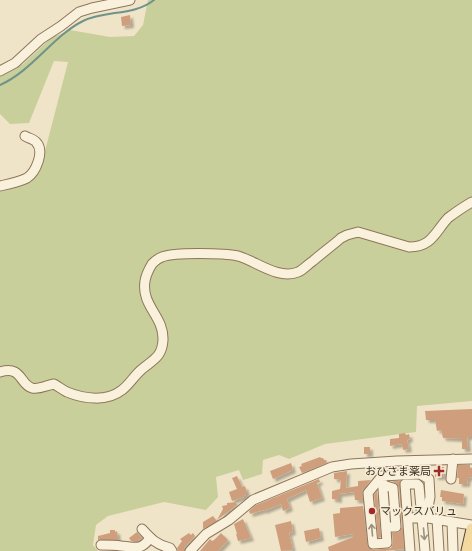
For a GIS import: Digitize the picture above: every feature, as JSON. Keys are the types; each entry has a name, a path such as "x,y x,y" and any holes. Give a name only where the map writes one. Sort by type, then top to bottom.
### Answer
{"main road":[{"path":"467,551 472,529"}],"street":[{"path":"0,71 15,63 41,38 62,26 79,12 130,0"},
{"path":"0,186 28,177 35,169 40,155 40,148 36,141 25,136"},
{"path":"0,372 4,370 13,371 20,375 28,386 34,389 54,384 66,392 77,395 100,399 112,396 122,391 140,370 156,359 162,350 162,330 159,321 146,300 144,288 146,275 152,264 162,257 177,254 218,253 238,256 276,272 286,274 298,272 341,238 358,232 409,247 418,247 433,237 447,219 459,209 472,202"},
{"path":"190,551 206,534 229,520 253,500 332,467 351,464 397,461 472,459"},
{"path":"451,479 453,460"},
{"path":"383,480 387,543 373,544 368,493 383,480 420,474 429,479 430,497 424,518"},
{"path":"410,551 405,484 417,484 419,486 424,518 425,551"},
{"path":"408,518 437,519 472,525"},
{"path":"437,519 439,551"},
{"path":"452,522 453,551"},
{"path":"142,529 150,538 161,546 170,548 172,551"},
{"path":"101,545 119,545 136,548 146,544 150,538"}],"green space":[{"path":"148,0 472,0 472,401 417,406 416,432 325,444 289,459 279,455 263,460 262,474 243,480 239,470 216,477 218,497 206,510 164,502 108,516 96,525 93,545 98,551 0,551 0,187 21,182 44,155 68,62 54,61 29,123 10,124 0,114 0,75 23,64 51,38 70,30 110,37 134,36 143,25"}],"building":[{"path":"130,15 131,25 122,26 121,17"},
{"path":"472,409 472,437 467,437 468,449 462,449 462,439 443,438 441,430 437,431 435,420 426,420 425,411"},
{"path":"405,433 406,435 409,434 410,439 407,440 409,449 403,450 402,444 390,446 390,439 399,438 399,434"},
{"path":"364,447 370,447 370,454 364,454"},
{"path":"320,457 326,460 327,463 302,473 299,467 302,466 301,464"},
{"path":"291,463 293,470 273,479 270,471"},
{"path":"458,465 470,465 470,468 472,468 472,477 468,478 467,484 459,484 459,478 457,478"},
{"name":"おひさま薬局","path":"436,467 444,467 443,477 435,477"},
{"path":"347,471 346,488 358,486 358,481 371,480 362,491 363,501 355,500 354,492 339,494 339,500 332,499 332,491 340,489 341,480 334,479 334,473"},
{"path":"237,476 242,487 245,486 247,493 244,497 232,501 229,492 237,489 232,478"},
{"path":"319,479 320,482 317,483 322,498 310,502 306,490 287,499 290,508 283,511 281,504 264,511 250,514 249,511 256,505"},
{"path":"392,481 400,481 404,549 385,551 329,551 328,547 353,537 353,534 335,537 333,514 340,513 340,508 363,506 368,547 373,550 391,548 393,543 392,533 399,532 402,527 399,488 397,484"},
{"path":"441,490 464,494 463,504 442,501 442,497 440,497"},
{"path":"377,491 381,537 378,538 374,495"},
{"path":"236,502 237,505 217,520 223,509 222,506 227,505 227,503"},
{"path":"213,516 217,521 203,529 203,522"},
{"path":"243,519 251,538 238,541 234,524"},
{"path":"291,521 293,532 289,533 293,550 281,551 275,525"},
{"path":"319,528 321,538 306,542 304,531"},
{"path":"110,530 115,530 115,532 117,531 118,540 98,540 98,536 110,533"},
{"path":"137,532 142,538 138,541 131,541 129,538"},
{"path":"189,533 191,535 193,533 195,536 184,548 184,551 178,551 177,548 182,541 180,539"},
{"path":"221,533 228,540 218,551 200,551 210,539 212,541 214,540"}],"waterway":[{"path":"0,85 12,79 32,63 72,27 83,21 101,15 129,11 146,5 154,0"}],"place":[{"name":"おひさま薬局","path":"439,471"},
{"name":"マックスバリュ","path":"372,511"}]}
